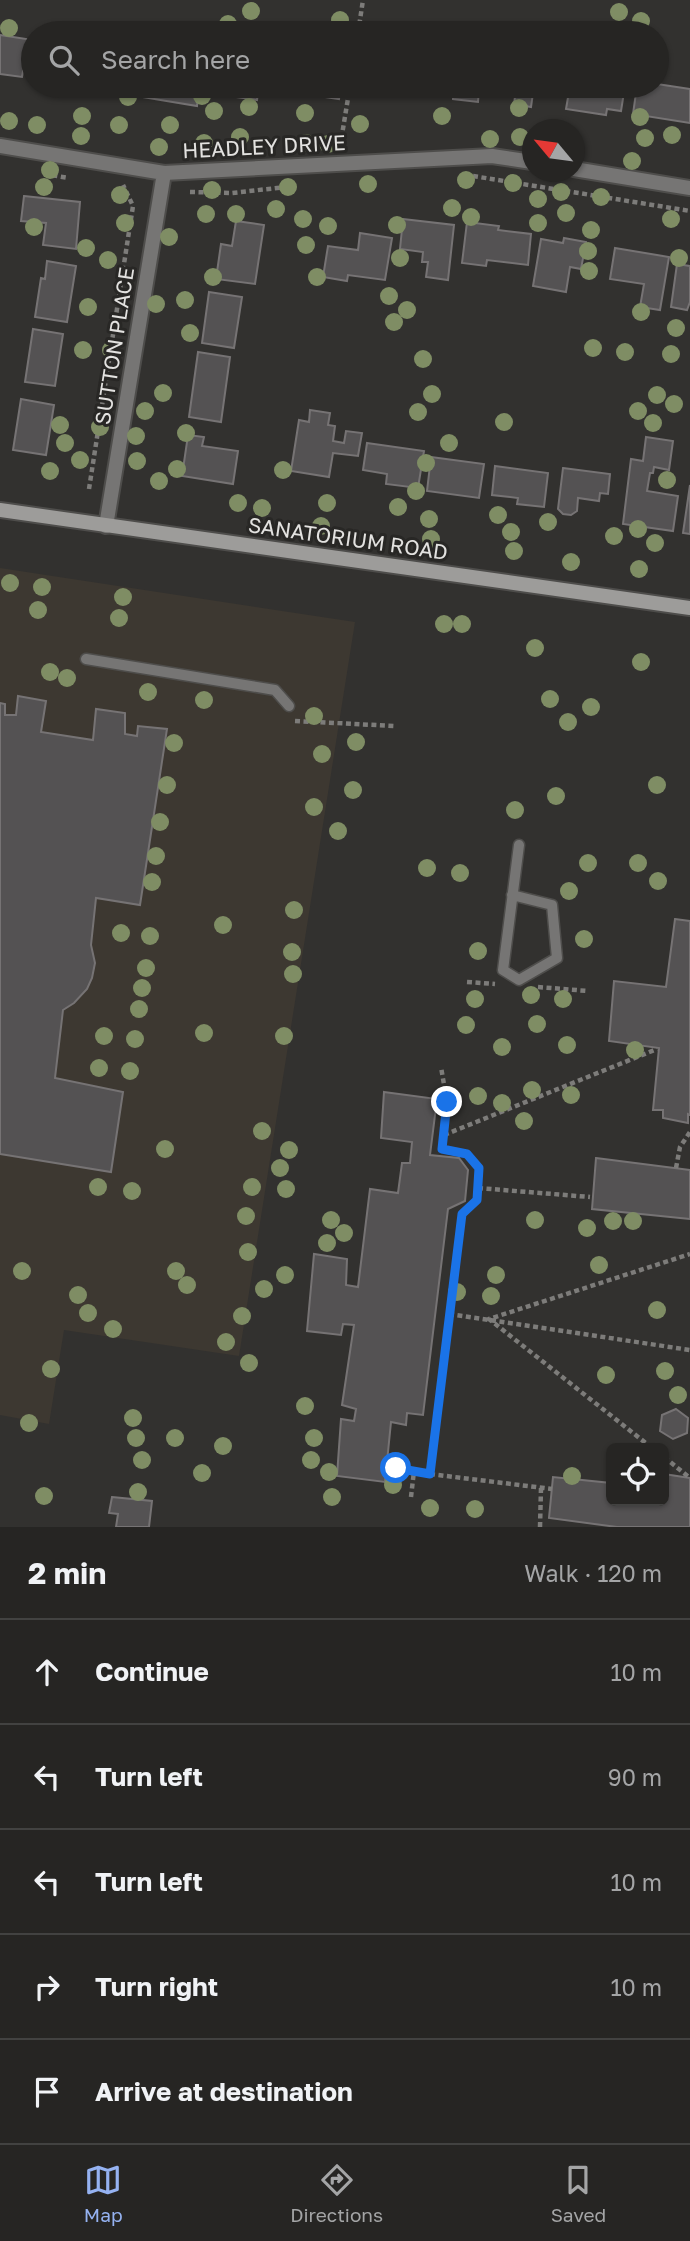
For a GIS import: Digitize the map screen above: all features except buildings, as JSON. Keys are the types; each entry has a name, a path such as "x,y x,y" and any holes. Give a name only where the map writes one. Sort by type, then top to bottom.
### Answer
{"main road":[{"name":"SANATORIUM ROAD","path":"0,510 690,608"}],"street":[{"name":"HEADLEY DRIVE","path":"0,146 164,173 492,156 522,160"},
{"path":"585,171 690,188"},
{"name":"SUTTON PLACE","path":"106,526 164,173"}],"lane":[{"path":"86,659 275,690 289,705"},
{"path":"512,895 552,905 556,944 557,958 519,981 503,970 512,895 519,845"}],"path":[{"path":"360,21 363,0"},
{"path":"340,148 348,98"},
{"path":"38,173 75,179"},
{"path":"469,176 690,211"},
{"path":"89,489 133,206 125,185 112,183"},
{"path":"184,192 232,193 292,187"},
{"path":"287,720 395,726"},
{"path":"444,1135 657,1049"},
{"path":"430,1474 462,1214 477,1200 479,1168 467,1154 442,1149 447,1102 440,1067"},
{"path":"676,1168 680,1147 690,1132"},
{"path":"478,1188 590,1196"},
{"path":"489,1319 690,1254"},
{"path":"449,1314 690,1350"},
{"path":"489,1319 646,1443"},
{"path":"669,1461 690,1478"},
{"path":"396,1468 552,1489"},
{"path":"411,1497 414,1471"},
{"path":"540,1527 541,1488"}],"shaded area":[{"path":"0,568 355,622 239,1356 64,1330 49,1424 0,1415"}],"route":[{"path":"396,1468 430,1474 462,1214 477,1200 479,1168 467,1154 442,1149 447,1102"}]}
